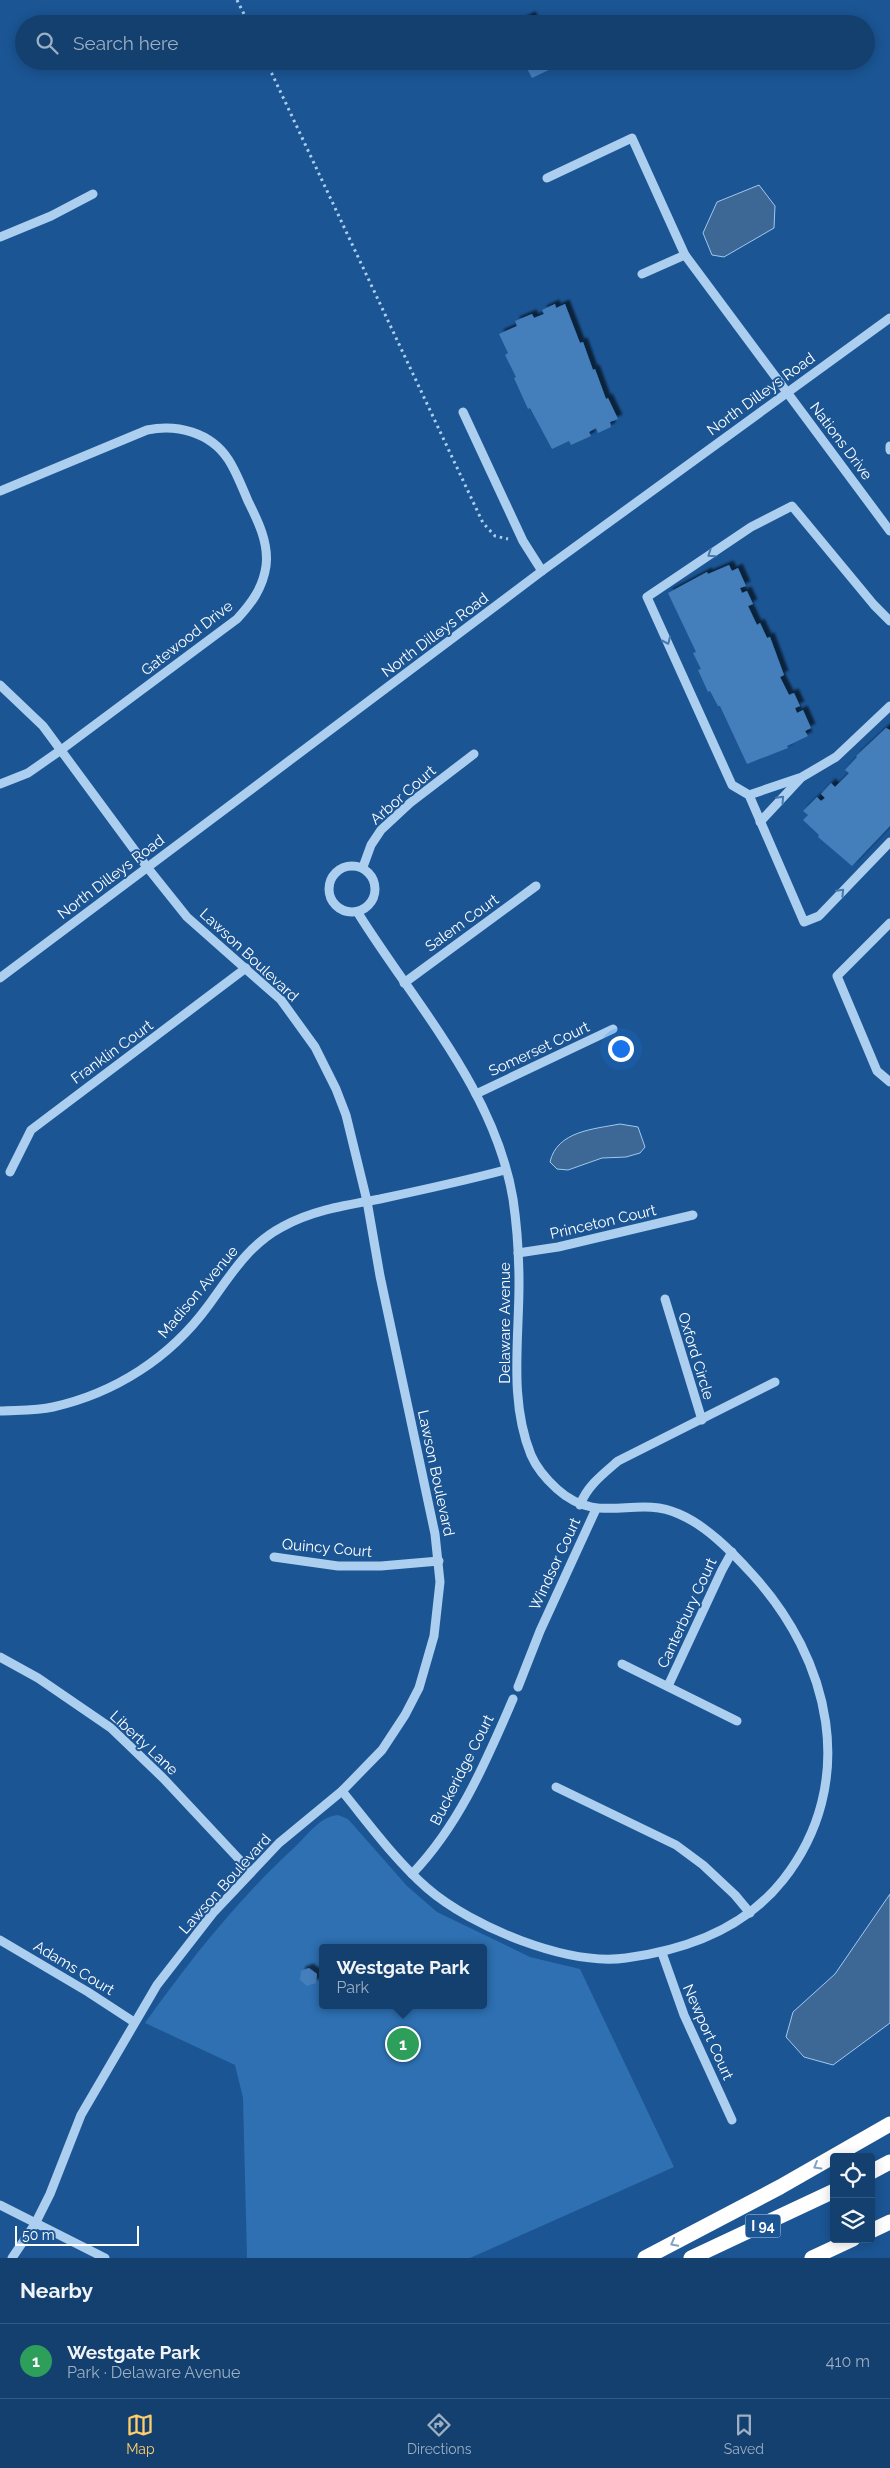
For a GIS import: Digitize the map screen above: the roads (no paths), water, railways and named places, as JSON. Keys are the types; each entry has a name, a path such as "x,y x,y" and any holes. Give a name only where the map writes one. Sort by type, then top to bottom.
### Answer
{"highway":[{"path":"645,2258 780,2187 890,2124"},
{"path":"875,2170 890,2162"},
{"name":"I 94","path":"691,2258 830,2193"},
{"path":"875,2229 890,2222"},
{"path":"812,2258 844,2243"}],"street":[{"name":"Nations Drive","path":"547,178 632,138 686,255 890,530"},
{"path":"0,237 51,216 93,194"},
{"path":"642,274 686,255"},
{"name":"North Dilleys Road","path":"0,978 542,571 890,318"},
{"path":"463,412 523,541 542,571"},
{"name":"Gatewood Drive","path":"0,491 147,430 159,428 183,429 200,435 218,446 229,460 260,526 266,549 266,567 259,590 237,619 28,773 0,784"},
{"path":"890,621 874,605 792,506 751,527 647,597 732,785 749,795 804,922 819,916 890,842"},
{"name":"Lawson Boulevard","path":"0,685 43,726 147,867 187,917 281,1000 315,1047 346,1115 367,1201 380,1276 435,1534 439,1561 437,1621 419,1688 382,1750 342,1791 279,1843 251,1872 202,1928 157,1985 81,2115 50,2194 35,2224 12,2258"},
{"path":"749,795 802,777 836,757 890,706"},
{"name":"Arbor Court","path":"363,867 371,845 380,830 474,754"},
{"path":"760,822 802,777"},
{"path":"346,866 363,867 374,880 375,894 370,904 358,912 344,912 335,906 328,888 330,877 346,866"},
{"name":"Salem Court","path":"404,983 536,886"},
{"name":"Delaware Avenue","path":"342,1791 412,1874 431,1891 456,1908 540,1948 587,1959 608,1960 662,1953 712,1934 735,1924 776,1889 803,1848 814,1824 826,1786 829,1753 822,1693 806,1654 771,1598 732,1552 699,1526 678,1513 646,1507 596,1509 580,1505 569,1500 539,1470 531,1454 522,1422 516,1371 520,1283 512,1196 491,1126 456,1058 358,912"},
{"path":"890,923 837,976 877,1071 890,1082"},
{"name":"Franklin Court","path":"10,1172 31,1130 246,968"},
{"name":"Somerset Court","path":"476,1094 613,1029"},
{"name":"Madison Avenue","path":"0,1411 51,1408 88,1398 109,1389 147,1366 177,1342 207,1307 243,1257 258,1243 282,1226 316,1212 460,1182 505,1170"},
{"name":"Princeton Court","path":"518,1253 558,1247 693,1215"},
{"name":"Oxford Circle","path":"665,1299 702,1420"},
{"name":"Oxford Circle","path":"580,1505 584,1494 598,1478 618,1461 775,1382"},
{"name":"Windsor Court","path":"518,1687 540,1631 596,1509"},
{"name":"Canterbury Court","path":"668,1686 732,1552"},
{"name":"Quincy Court","path":"274,1557 338,1566 381,1566 439,1561"},
{"name":"Liberty Lane","path":"0,1657 38,1678 111,1728 163,1778 251,1872"},
{"name":"Canterbury Court","path":"622,1664 737,1721"},
{"name":"Buckeridge Court","path":"412,1874 435,1850 459,1814 489,1755 514,1699"},
{"path":"556,1787 676,1845 703,1864 735,1895 750,1913"},
{"name":"Adams Court","path":"0,1940 88,1992 134,2022"},
{"name":"Newport Court","path":"662,1953 684,2015 732,2120"},
{"path":"0,2205 105,2258"}],"place":[{"name":"Westgate Park","path":"403,2044"}]}
